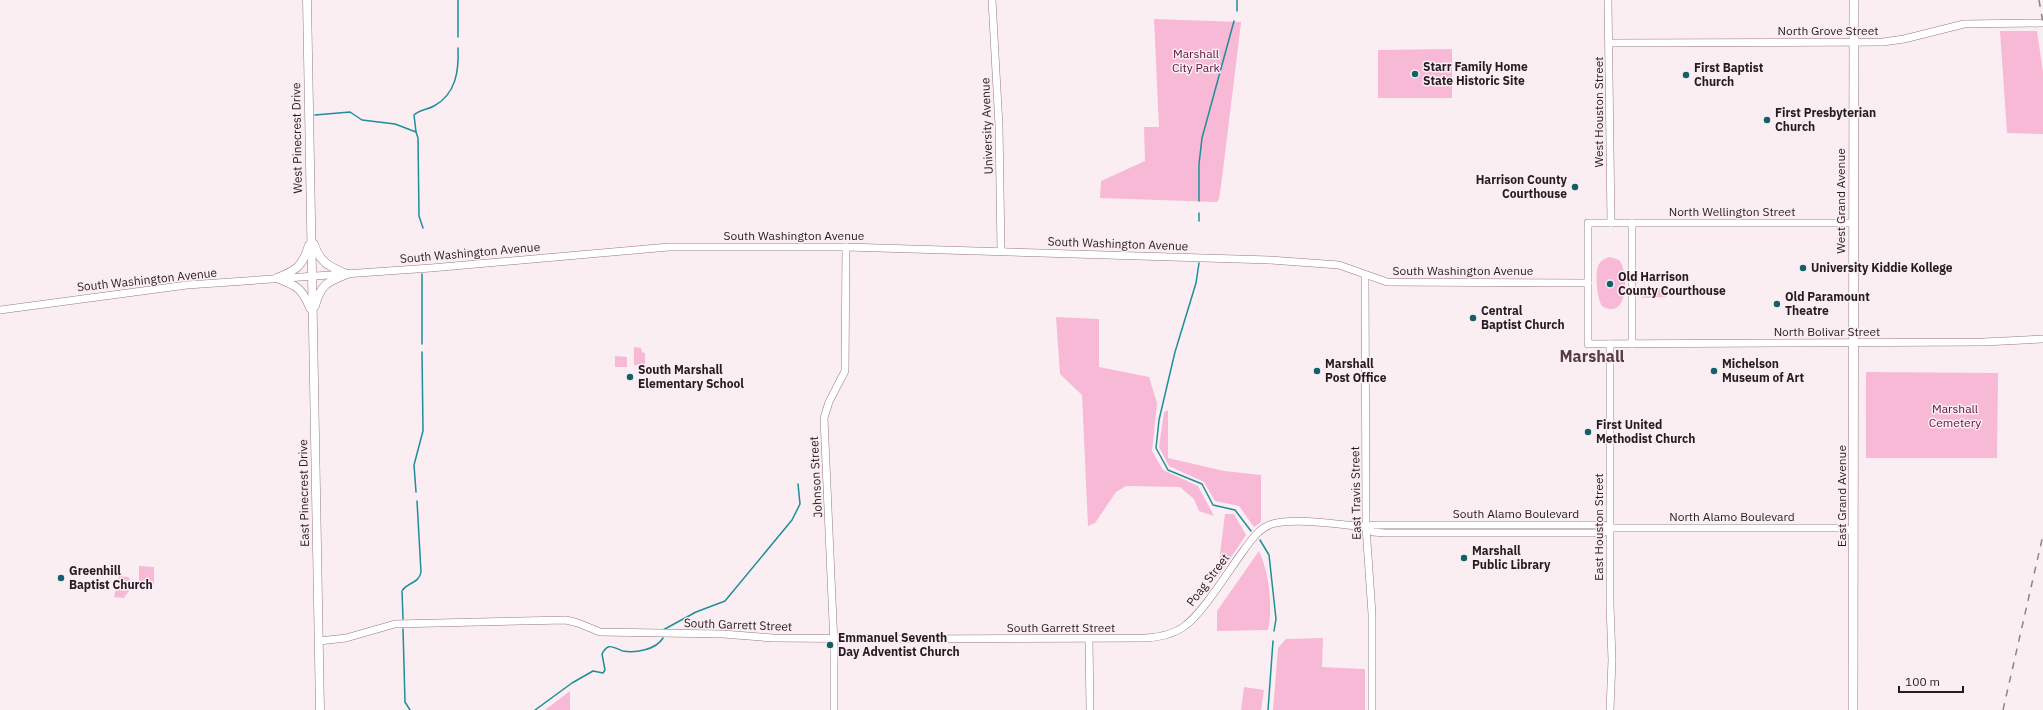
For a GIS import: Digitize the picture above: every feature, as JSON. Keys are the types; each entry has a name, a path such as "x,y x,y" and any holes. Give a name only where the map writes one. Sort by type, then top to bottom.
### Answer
{"highway":[{"name":"West Grand Avenue","path":"1854,0 1854,282"},
{"name":"East Grand Avenue","path":"1853,710 1854,282"}],"main road":[{"name":"West Pinecrest Drive","path":"307,0 312,276"},
{"path":"311,236 316,251 322,262 329,267 347,274"},
{"path":"277,278 294,271 300,266 305,257 311,236"},
{"path":"313,315 322,287 328,282 347,274"},
{"name":"East Pinecrest Drive","path":"312,276 320,710"},
{"path":"277,278 300,289 305,295 313,315"}],"street":[{"name":"University Avenue","path":"992,0 998,104 1001,251"},
{"name":"West Houston Street","path":"1608,0 1610,43 1611,223"},
{"name":"North Grove Street","path":"1610,43 1853,42 1904,39 1964,24 2043,23"},
{"name":"North Wellington Street","path":"1588,283 1588,223 1854,223"},
{"path":"1632,223 1632,344"},
{"name":"South Washington Avenue","path":"0,310 187,285 439,267 650,248 846,247 1314,262 1345,266 1365,275 1391,282 1588,283"},
{"name":"Johnson Street","path":"834,710 833,639 824,418 829,402 845,371 846,247"},
{"name":"East Travis Street","path":"1365,275 1366,527 1372,614 1372,710"},
{"name":"North Bolivar Street","path":"1588,283 1588,344 1984,342 2043,339"},
{"name":"East Houston Street","path":"1610,344 1610,605 1612,660 1610,710"},
{"name":"South Alamo Boulevard","path":"1266,526 1285,522 1332,523 1366,527 1380,525 1603,525 1610,528"},
{"name":"Poag Street","path":"1160,636 1179,630 1192,620 1254,536 1266,526"},
{"name":"North Alamo Boulevard","path":"1610,528 1842,528 1854,531"},
{"name":"South Garrett Street","path":"319,641 346,638 395,624 566,620 600,632 727,634 772,638 1089,639 1160,636"},
{"path":"1089,639 1090,710"}],"green space":[{"name":"Marshall City Park","path":"1154,19 1241,22 1222,178 1219,199 1217,202 1100,198 1101,181 1145,161 1144,127 1159,127"},
{"path":"2000,31 2037,31 2043,72 2043,134 2007,133"},
{"name":"Starr Family Home State Historic Site","path":"1452,49 1452,98 1378,98 1378,50"},
{"path":"1610,257 1619,260 1624,274 1625,284 1622,301 1617,307 1611,309 1602,306 1600,303 1597,280 1597,270 1599,264 1606,258"},
{"path":"1642,288 1666,288 1666,297 1642,298"},
{"path":"1056,317 1099,319 1099,367 1149,377 1157,403 1152,451 1163,470 1198,486 1214,516 1199,511 1194,499 1180,487 1126,486 1116,492 1095,523 1088,526 1082,395 1060,374"},
{"path":"634,347 641,348 642,352 645,353 645,364 634,365"},
{"path":"615,356 627,357 627,367 615,367"},
{"name":"Marshall Cemetery","path":"1866,372 1998,373 1997,458 1866,458"},
{"path":"1168,410 1168,458 1224,471 1261,475 1261,522 1254,527 1239,506 1215,501 1204,482 1169,466 1159,447 1164,412"},
{"path":"1225,514 1234,514 1246,535 1217,578"},
{"path":"1259,551 1268,579 1270,610 1268,630 1217,631 1217,611"},
{"path":"139,566 154,567 154,585 139,587"},
{"path":"119,576 128,577 130,580 130,589 124,598 114,597"},
{"path":"1323,638 1322,667 1365,669 1365,710 1273,710 1278,648 1286,639"},
{"path":"1244,687 1264,690 1261,710 1241,710"},
{"path":"570,691 570,710 545,710"}],"waterway":[{"path":"458,0 458,37"},
{"path":"1237,0 1237,11"},
{"path":"1199,201 1199,164 1202,138 1234,21"},
{"path":"416,132 414,115 434,106 441,101 452,88 457,73 458,48"},
{"path":"315,115 350,112 362,120 395,124 416,132 418,138 419,216 423,228"},
{"path":"1199,213 1199,221"},
{"path":"1199,263 1196,283 1175,352 1159,420 1156,448 1168,470 1202,484 1213,505 1235,510 1251,531"},
{"path":"422,274 422,344"},
{"path":"416,492 414,465 423,431 422,352"},
{"path":"663,630 696,612 725,601 792,520 800,504 798,484"},
{"path":"403,619 402,591 418,579 421,572 417,501"},
{"path":"1260,540 1269,555 1276,619 1274,631"},
{"path":"403,629 405,702 410,710"},
{"path":"535,710 572,683 593,671 603,673 605,670 602,654 608,647 633,652 650,648 660,642 663,638"},
{"path":"1268,710 1273,641"}],"railway":[{"path":"2039,0 2043,23"},
{"path":"2003,710 2043,535"}],"place":[{"name":"Starr Family Home State Historic Site","path":"1415,74"},
{"name":"First Baptist Church","path":"1686,75"},
{"name":"First Presbyterian Church","path":"1767,120"},
{"name":"Harrison County Courthouse","path":"1575,187"},
{"name":"University Kiddie Kollege","path":"1803,268"},
{"name":"Old Harrison County Courthouse","path":"1610,284"},
{"name":"Old Paramount Theatre","path":"1777,304"},
{"name":"Central Baptist Church","path":"1473,318"},
{"name":"Marshall Post Office","path":"1317,371"},
{"name":"Michelson Museum of Art","path":"1714,371"},
{"name":"South Marshall Elementary School","path":"630,377"},
{"name":"First United Methodist Church","path":"1588,432"},
{"name":"Marshall Public Library","path":"1464,558"},
{"name":"Greenhill Baptist Church","path":"61,578"},
{"name":"Emmanuel Seventh Day Adventist Church","path":"830,645"}],"district":[{"name":"Marshall","path":"1592,356"}]}
